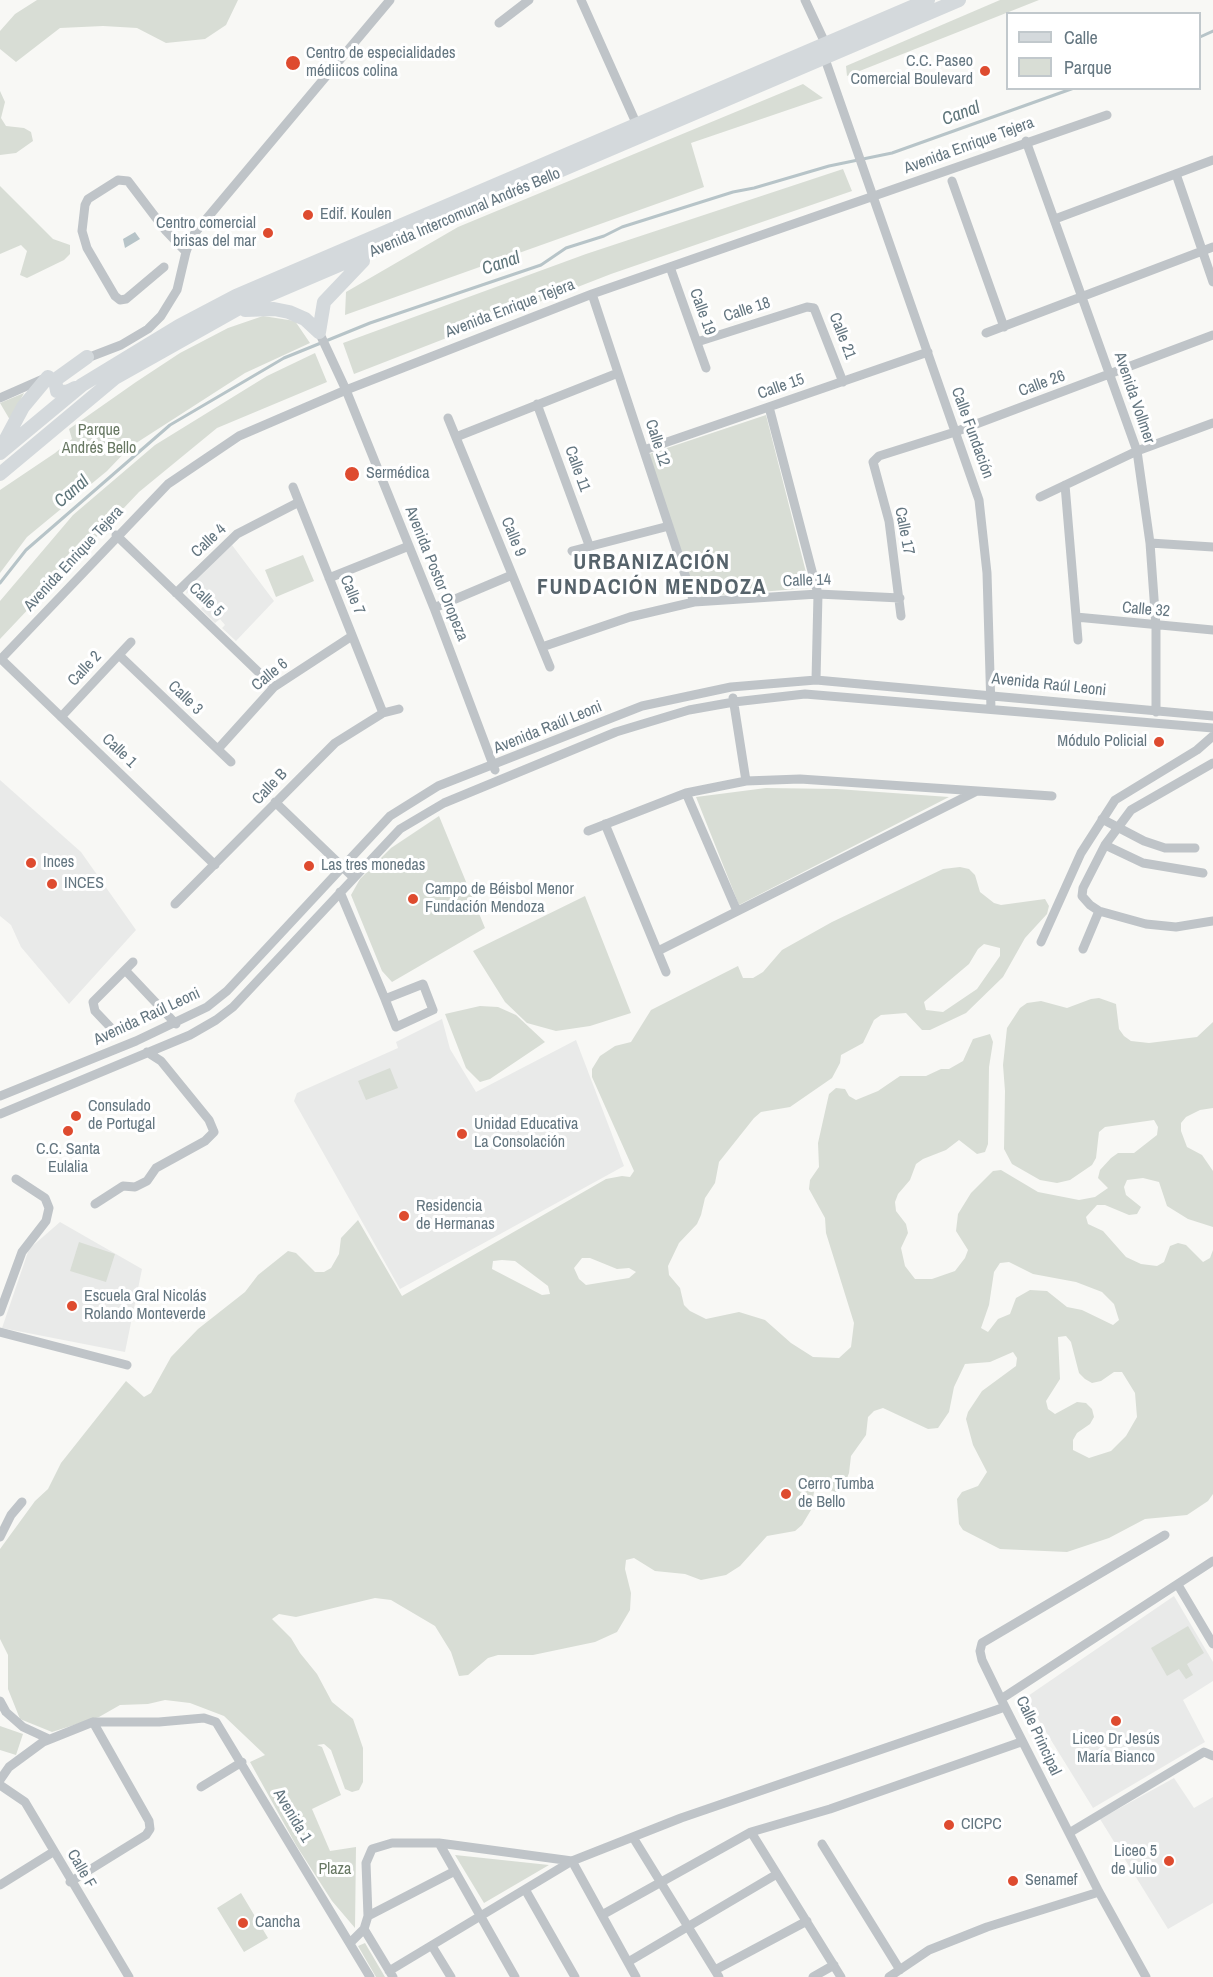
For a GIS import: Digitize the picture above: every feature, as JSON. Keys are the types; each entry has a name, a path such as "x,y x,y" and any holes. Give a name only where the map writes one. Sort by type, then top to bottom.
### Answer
{"main road":[{"name":"Avenida Intercomunal Andrés Bello","path":"0,474 115,378 226,315 825,52 928,0"},
{"name":"Avenida Intercomunal Andrés Bello","path":"0,452 82,385 159,337 236,296 637,125 959,0"},
{"path":"319,332 320,314 330,294 374,251"},
{"path":"226,315 256,308 274,309 305,319 319,332"},
{"path":"82,385 61,393 57,391 55,383 59,375 87,357"},
{"path":"0,452 23,407 48,377"}],"street":[{"path":"0,398 87,357 121,345 148,329 161,316 177,291 191,238 390,0"},
{"path":"499,23 529,0"},
{"path":"581,0 637,125"},
{"path":"805,0 825,52"},
{"name":"Calle Fundación","path":"825,52 853,141 979,500 987,573 991,710"},
{"name":"Avenida Enrique Tejera","path":"1,659 116,535 168,484 239,436 346,390 592,294 873,197 1026,141 1107,115"},
{"name":"Avenida Vollmer","path":"1026,141 1137,451 1150,543 1156,626 1156,712"},
{"path":"1055,219 1213,160"},
{"path":"1176,174 1208,249 1213,282"},
{"path":"164,267 126,299 120,300 115,296 87,248 82,231 85,205 88,199 118,180 128,181 186,252"},
{"path":"952,181 1004,327"},
{"path":"986,333 1208,249"},
{"name":"Calle 19","path":"670,267 706,368"},
{"name":"Calle 12","path":"592,294 694,602"},
{"name":"Calle 18","path":"697,342 807,307"},
{"name":"Calle 21","path":"807,307 814,308 818,314 843,382"},
{"name":"Avenida Postor Oropeza","path":"319,332 346,390 410,546 500,780"},
{"name":"Calle 26","path":"879,456 955,432 1213,335"},
{"name":"Calle 15","path":"644,450 928,352"},
{"path":"456,437 618,373"},
{"name":"Calle 11","path":"537,404 589,545"},
{"path":"769,407 818,594 816,680"},
{"name":"Calle 9","path":"448,418 550,667"},
{"path":"1040,497 1137,451 1213,423"},
{"name":"Calle 17","path":"879,456 873,462 889,521 901,616"},
{"path":"1065,485 1078,640"},
{"name":"Calle 7","path":"293,487 383,713"},
{"name":"Calle 4","path":"176,593 237,534 299,502"},
{"path":"572,551 669,526"},
{"name":"Calle 5","path":"116,535 274,687"},
{"path":"1150,543 1213,547"},
{"path":"329,578 410,546"},
{"path":"434,608 512,575"},
{"name":"Calle 14","path":"542,647 630,617 694,602 818,594 900,598"},
{"name":"Calle 32","path":"1076,617 1213,630"},
{"name":"Calle 6","path":"218,749 274,687 352,636"},
{"name":"Calle 2","path":"61,717 131,642"},
{"name":"Calle 3","path":"119,655 231,762"},
{"name":"Calle 1","path":"1,659 215,865"},
{"name":"Avenida Raúl Leoni","path":"0,1097 176,1024 207,1006 227,991 390,816 438,786 494,766 642,706 731,687 816,680 991,694 1213,716"},
{"path":"731,687 746,782"},
{"name":"Avenida Raúl Leoni","path":"3,1112 190,1035 216,1020 237,1002 400,829 444,803 616,732 689,710 805,694 1213,728"},
{"name":"Calle B","path":"175,904 335,742 383,713 399,709"},
{"path":"1041,942 1081,853 1115,800 1197,750 1213,736"},
{"path":"1213,763 1137,806 1105,845 1083,888 1082,896 1089,905 1099,910 1146,924 1176,927 1213,921"},
{"path":"588,831 686,793 746,782 800,779 1052,796"},
{"path":"658,951 977,791"},
{"path":"686,793 737,911"},
{"path":"275,802 354,878"},
{"path":"1102,819 1144,841 1165,848 1194,848"},
{"path":"605,824 666,972"},
{"path":"1105,845 1143,863 1203,873"},
{"path":"340,892 396,1027 433,1011 423,984 385,999"},
{"path":"1083,949 1099,910"},
{"path":"113,1030 94,1011 93,1002 133,962"},
{"path":"125,970 176,1024"},
{"path":"227,991 237,1002"},
{"path":"95,1204 123,1186 135,1187 147,1181 156,1168 205,1141 214,1132 209,1120 161,1061 147,1052"},
{"path":"0,1097 3,1112"},
{"path":"0,1312 22,1252 46,1221 49,1208 45,1198 16,1179"},
{"path":"0,1332 127,1365"},
{"path":"1,1533 22,1502"},
{"path":"364,1929 391,1974 432,1946 572,1861 634,1839 681,1818 1003,1703 982,1660 980,1651 982,1643 1165,1535"},
{"name":"Calle Principal","path":"1146,1977 1099,1892 1003,1703 1213,1561"},
{"path":"1178,1585 1213,1644"},
{"path":"0,1701 6,1712 23,1727 50,1739"},
{"name":"Avenida 1","path":"93,1722 159,1722 204,1718 216,1722 370,1977"},
{"path":"0,1780 9,1767 50,1739 93,1722 149,1821 150,1829 146,1835 70,1881"},
{"path":"602,1915 751,1832 830,1809 1021,1742"},
{"path":"1069,1833 1204,1752 1209,1752 1213,1756"},
{"path":"201,1787 242,1762"},
{"name":"Calle F","path":"0,1785 25,1802 129,1977"},
{"path":"751,1832 842,1977"},
{"path":"634,1839 717,1974 807,1921"},
{"path":"350,1943 364,1929 368,1916 366,1863 372,1849 392,1843 439,1843 572,1861"},
{"path":"439,1843 515,1977"},
{"path":"822,1844 900,1970"},
{"path":"0,1885 54,1852"},
{"path":"572,1861 636,1977"},
{"path":"368,1916 455,1871"},
{"path":"628,1962 777,1874"},
{"path":"526,1891 575,1977"},
{"path":"889,1977 929,1950 987,1928 1099,1892"},
{"path":"432,1946 451,1977"},
{"path":"813,1977 834,1965"}],"shaded area":[{"path":"135,232 140,239 125,248 123,239"},
{"path":"232,545 274,601 236,641 222,628 225,625 220,619 215,623 201,609 208,600 195,586 186,594 189,584"},
{"name":"INCES","path":"0,780 81,852 136,930 69,1004 21,947 11,925 0,916"},
{"name":"Unidad Educativa La Consolación","path":"442,1019 450,1049 476,1092 576,1040 624,1166 400,1289 294,1101 297,1093 398,1048 396,1042"},
{"name":"Escuela Gral Nicolás Rolando Monteverde","path":"60,1222 142,1269 125,1352 2,1328 29,1249"},
{"name":"Liceo Dr Jesús María Bianco","path":"1174,1596 1213,1662 1213,1681 1183,1700 1205,1742 1093,1808 1025,1698"},
{"name":"Liceo 5 de Julio","path":"1174,1778 1194,1808 1213,1797 1213,1903 1168,1929 1100,1819"}],"green space":[{"path":"37,0 238,0 226,25 205,39 166,43 137,28 103,26 60,28 16,62 0,49 0,31 15,14"},
{"path":"1000,0 1039,0 847,76 846,66"},
{"path":"803,84 823,98 691,143 704,187 345,315 346,292 458,227"},
{"path":"0,91 5,102 1,118 6,126 24,128 31,132 33,141 16,153 0,155"},
{"path":"843,169 852,191 611,274 354,374 343,343 586,254"},
{"path":"0,186 53,239 70,245 70,254 64,260 27,278 20,275 27,251 21,245 0,254"},
{"name":"Parque Andrés Bello","path":"263,316 295,321 310,343 245,373 130,447 107,471 27,537 0,573 0,490 55,453 72,439 69,429 136,382 180,353 228,328"},
{"path":"315,353 327,382 217,428 139,492 0,639 0,601 73,515 155,445 267,376"},
{"path":"24,393 10,420 0,403"},
{"path":"766,415 810,588 696,597 649,454"},
{"path":"303,555 314,581 276,597 265,570"},
{"path":"766,788 837,789 949,797 739,905 696,797"},
{"name":"Campo de Béisbol Menor Fundación Mendoza","path":"439,816 485,928 392,982 382,971 351,895 360,879 391,848"},
{"name":"Plaza","path":"960,867 969,869 975,875 980,892 994,903 1001,905 1045,899 1049,906 1047,914 1025,938 1003,977 966,1013 930,1030 922,1030 906,1013 881,1015 874,1020 863,1043 841,1055 840,1063 832,1078 790,1107 761,1112 754,1118 719,1162 715,1183 705,1198 701,1215 697,1224 679,1243 668,1266 669,1275 680,1288 684,1305 690,1311 706,1319 739,1312 765,1320 791,1343 813,1357 839,1358 851,1347 854,1323 826,1233 825,1218 809,1189 810,1180 819,1167 818,1143 829,1094 836,1088 845,1089 849,1096 856,1100 878,1091 900,1076 926,1076 941,1069 949,1069 963,1061 973,1039 990,1034 993,1042 989,1067 988,1144 985,1152 977,1154 959,1140 946,1150 923,1159 916,1164 910,1180 898,1194 895,1202 896,1211 906,1224 908,1233 901,1248 905,1266 915,1279 932,1279 955,1271 965,1258 968,1250 956,1231 958,1214 971,1193 993,1171 1001,1170 1038,1192 1079,1200 1095,1197 1108,1188 1098,1178 1100,1170 1111,1158 1118,1153 1134,1153 1157,1135 1158,1127 1154,1120 1105,1127 1099,1132 1096,1158 1092,1165 1070,1180 1057,1183 1040,1180 1012,1164 1004,1149 1003,1065 1007,1028 1020,1008 1027,1003 1041,1001 1067,1008 1099,998 1116,1004 1119,1029 1124,1036 1131,1041 1149,1043 1197,1037 1213,1022 1213,1108 1200,1110 1186,1117 1181,1123 1181,1131 1187,1147 1202,1155 1213,1171 1213,1227 1188,1219 1167,1206 1159,1182 1143,1178 1127,1180 1124,1187 1126,1195 1141,1207 1137,1214 1129,1215 1105,1205 1097,1205 1086,1217 1088,1224 1103,1231 1126,1257 1141,1264 1157,1266 1164,1262 1170,1246 1178,1243 1186,1245 1203,1262 1210,1258 1213,1250 1213,1494 1208,1501 1187,1515 1145,1519 1109,1538 1067,1552 1000,1549 963,1530 959,1524 957,1499 962,1492 978,1486 987,1472 973,1445 966,1419 982,1391 1016,1366 1017,1358 1013,1352 990,1362 965,1364 954,1387 949,1412 938,1428 928,1429 883,1408 874,1411 868,1417 866,1435 851,1456 849,1473 843,1488 836,1492 821,1487 814,1492 811,1510 802,1525 795,1531 767,1536 740,1566 726,1575 701,1580 685,1574 655,1571 634,1558 626,1560 625,1569 631,1593 630,1610 617,1632 595,1642 533,1655 498,1655 488,1658 468,1675 459,1676 451,1652 435,1626 391,1600 375,1598 296,1617 279,1614 272,1619 291,1638 317,1674 332,1702 353,1719 363,1748 363,1782 359,1790 352,1792 345,1789 331,1750 324,1744 317,1745 322,1747 341,1795 312,1809 330,1851 356,1847 355,1928 332,1901 296,1845 250,1762 265,1755 224,1716 190,1703 165,1700 148,1704 120,1705 99,1717 52,1732 20,1719 8,1689 8,1655 0,1639 0,1549 35,1501 48,1489 61,1463 126,1381 144,1397 151,1393 171,1357 198,1329 245,1292 258,1275 288,1251 296,1253 315,1272 324,1272 331,1268 339,1254 341,1238 358,1220 402,1296 606,1179 630,1177 634,1171 592,1077 592,1069 600,1056 615,1046 631,1042 651,1010 738,966 743,978 753,978 763,972 782,950 832,922 943,869","holes":["984,944 1000,948 1000,956 977,989 943,1012 926,1010 924,1002 969,964","582,1258 590,1258 617,1269 629,1268 636,1272 629,1278 586,1285 579,1279 574,1268","493,1261 515,1261 548,1286 550,1294 542,1295 492,1269","1009,1262 1033,1274 1076,1282 1102,1292 1114,1304 1119,1320 1113,1325 1082,1310 1067,1307 1047,1291 1030,1290 1016,1298 1010,1314 998,1319 988,1332 981,1328 989,1305 994,1272 1000,1263","1066,1336 1071,1342 1079,1373 1085,1379 1092,1383 1101,1381 1114,1372 1122,1372 1135,1393 1137,1417 1126,1436 1111,1451 1089,1458 1073,1450 1073,1440 1077,1433 1090,1424 1094,1417 1092,1409 1086,1403 1077,1402 1055,1414 1048,1409 1046,1401 1060,1379 1058,1337"]},
{"path":"585,896 631,1013 590,1026 556,1031 527,1023 505,1002 473,951"},
{"path":"480,1006 498,1007 516,1015 545,1042 490,1079 480,1082 466,1068 445,1014"},
{"path":"390,1068 398,1088 366,1100 358,1081"},
{"path":"79,1242 115,1254 106,1282 70,1271"},
{"path":"1188,1626 1204,1653 1187,1664 1193,1675 1186,1679 1179,1669 1167,1676 1151,1648"},
{"path":"0,1726 23,1734 16,1755 0,1750"},
{"path":"455,1855 549,1865 484,1903"},
{"name":"Cancha","path":"241,1893 268,1938 244,1952 217,1908"},
{"path":"365,1943 385,1977 376,1977 358,1946"}],"waterway":[{"name":"Canal","path":"1201,37 1213,31"},
{"name":"Canal","path":"0,583 26,550 170,425 284,358 370,323 541,265 566,248 604,236 622,227 733,192 829,166 892,153 1068,90"}],"place":[{"name":"Centro de especialidades médiicos colina","path":"293,63"},
{"name":"C.C. Paseo Comercial Boulevard","path":"985,71"},
{"name":"Edif. Koulen","path":"308,215"},
{"name":"Centro comercial brisas del mar","path":"268,233"},
{"name":"Sermédica","path":"352,474"},
{"name":"Módulo Policial","path":"1159,742"},
{"name":"Inces","path":"31,863"},
{"name":"Las tres monedas","path":"309,866"},
{"name":"INCES","path":"52,884"},
{"name":"Campo de Béisbol Menor Fundación Mendoza","path":"413,899"},
{"name":"Consulado de Portugal","path":"76,1116"},
{"name":"C.C. Santa Eulalia","path":"68,1131"},
{"name":"Unidad Educativa La Consolación","path":"462,1134"},
{"name":"Residencia de Hermanas","path":"404,1216"},
{"name":"Escuela Gral Nicolás Rolando Monteverde","path":"72,1306"},
{"name":"Cerro Tumba de Bello","path":"786,1494"},
{"name":"Liceo Dr Jesús María Bianco","path":"1116,1721"},
{"name":"CICPC","path":"949,1825"},
{"name":"Liceo 5 de Julio","path":"1169,1861"},
{"name":"Senamef","path":"1013,1881"},
{"name":"Cancha","path":"243,1923"}],"district":[{"name":"URBANIZACIÓN FUNDACIÓN MENDOZA","path":"652,576"}]}
